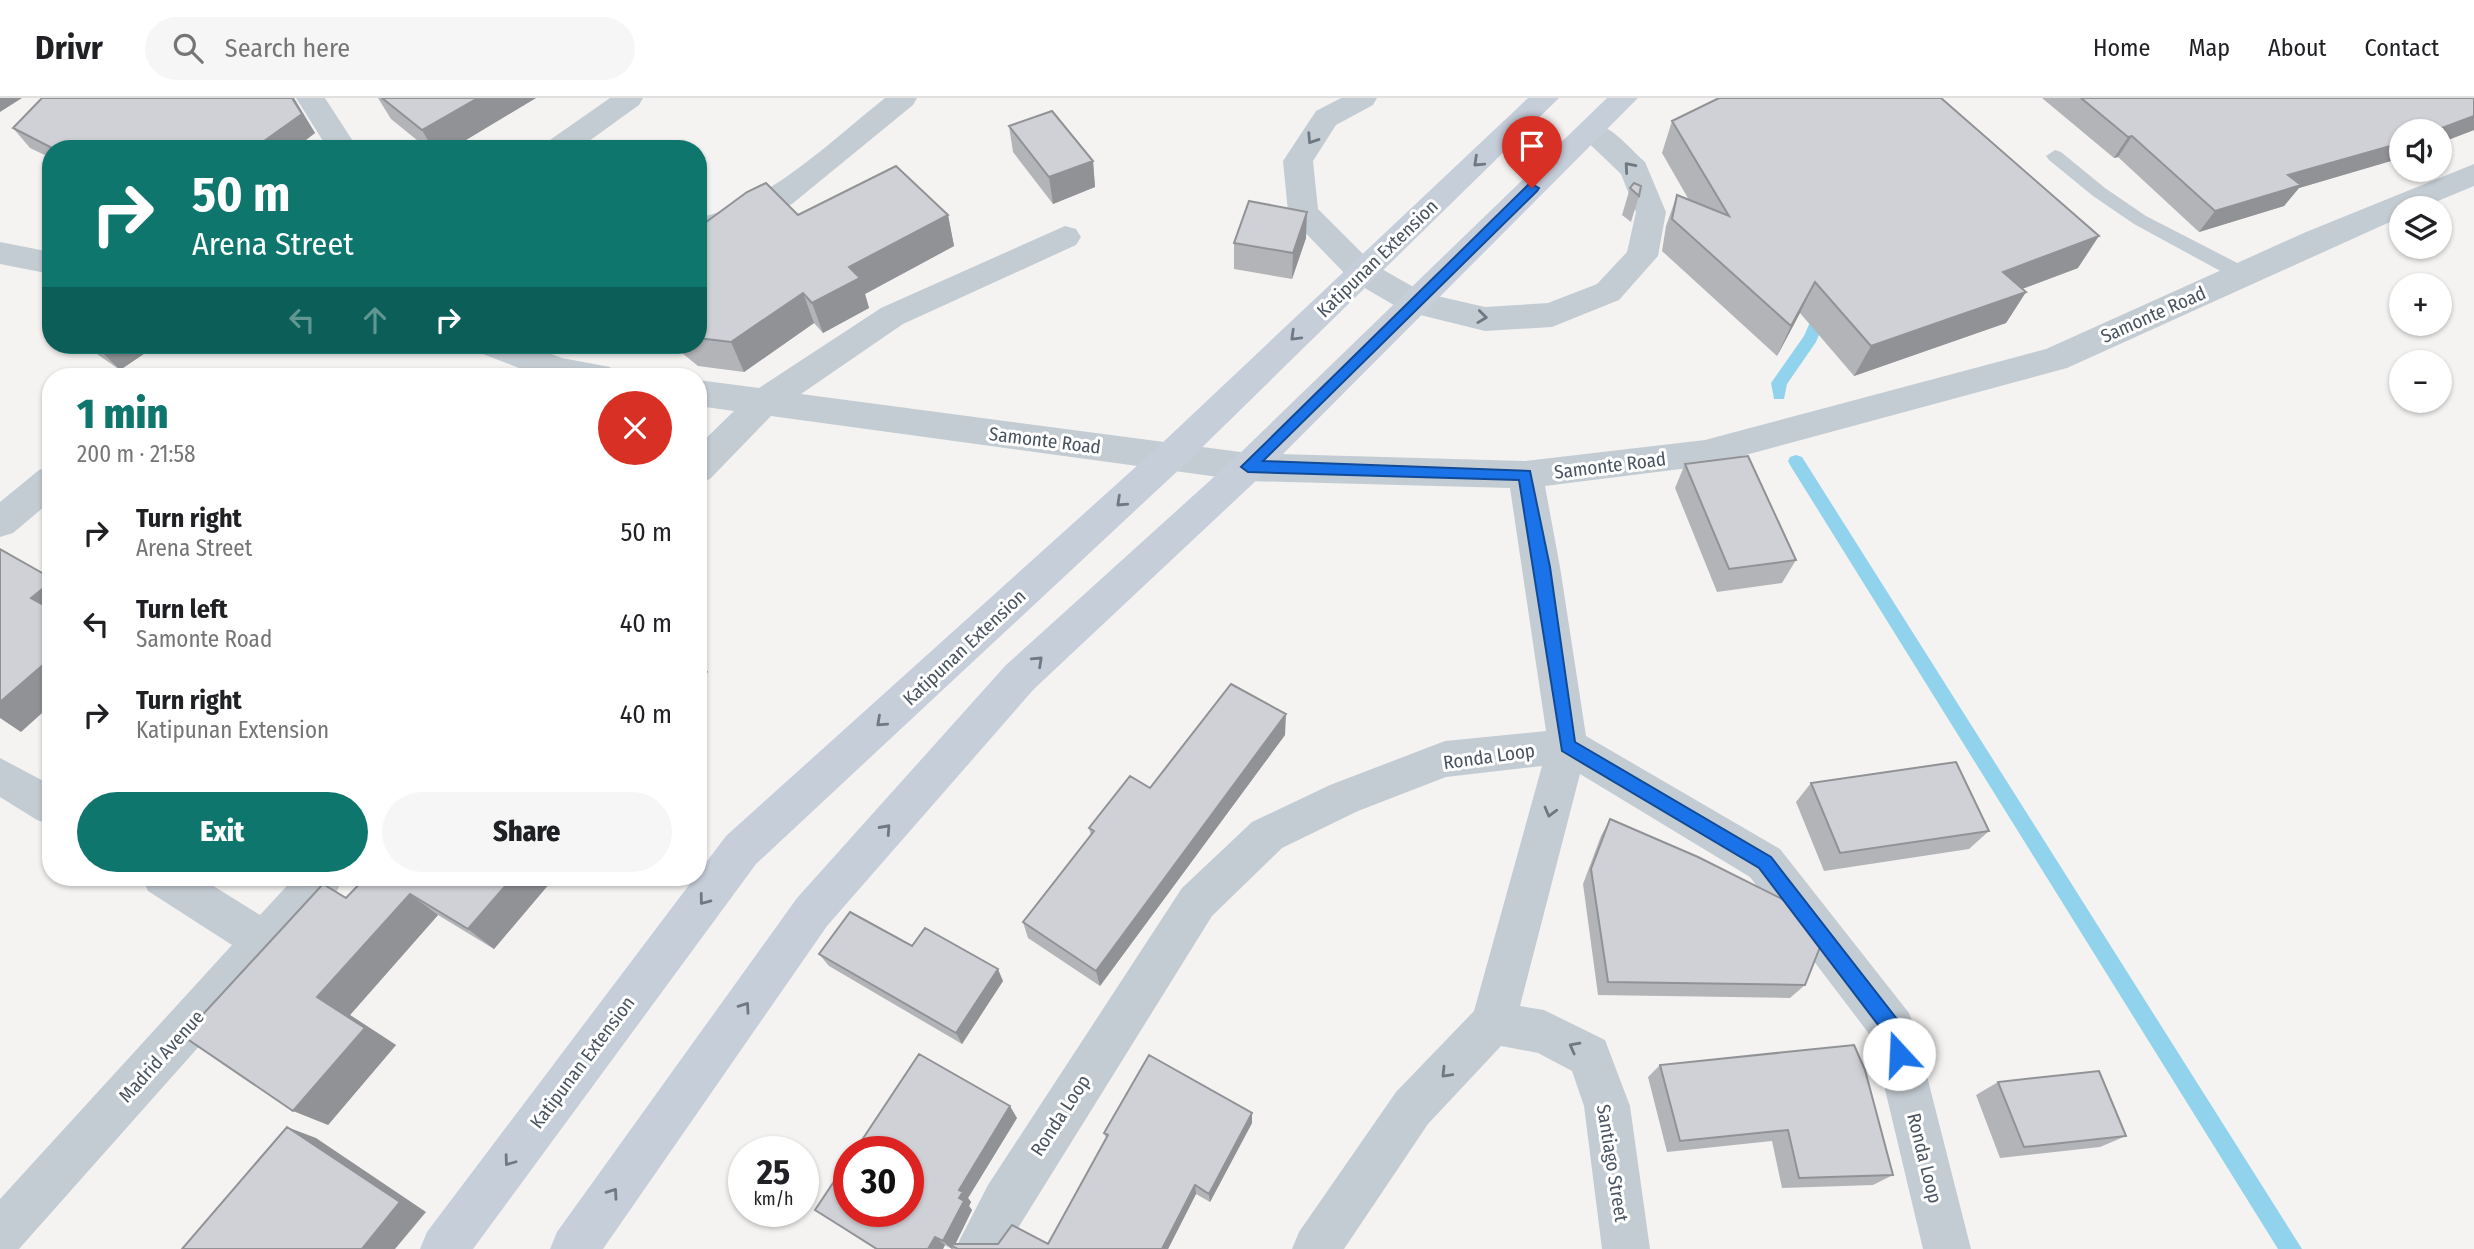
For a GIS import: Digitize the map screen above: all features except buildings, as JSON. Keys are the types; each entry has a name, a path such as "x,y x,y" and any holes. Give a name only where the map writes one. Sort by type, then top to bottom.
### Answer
{"main road":[{"path":"574,1249 812,912 1020,677 1248,467 1624,98"},
{"name":"Katipunan Extension","path":"444,1249 741,850 1171,456 1536,99"}],"street":[{"path":"310,98 337,140"},
{"path":"571,140 629,98"},
{"path":"707,227 721,224 781,197 903,98"},
{"path":"1363,98 1326,118 1297,161 1303,212 1362,272 1415,303 1485,319 1552,315 1608,292 1642,256 1651,212 1634,169 1591,131"},
{"name":"Samonte Road","path":"707,395 761,404 1248,467 1525,475 1705,453 2054,359 2474,174"},
{"path":"707,460 761,404 892,316 1065,237"},
{"path":"0,253 42,261"},
{"path":"518,354 553,368"},
{"path":"1316,1249 1412,1108 1493,1023 1568,746 1542,567 1525,475"},
{"path":"0,523 42,488"},
{"name":"Ronda Loop","path":"979,1249 1005,1202 1197,902 1267,835 1344,798 1446,759 1568,746 1765,863 1893,1029 1947,1249"},
{"path":"0,776 42,802"},
{"path":"177,886 264,942"},
{"name":"Madrid Avenue","path":"0,1234 314,886"},
{"name":"Santiago Street","path":"1493,1023 1544,1032 1589,1056 1607,1106 1626,1249"}],"lane":[{"path":"2054,156 2099,192 2140,219 2242,274"}],"waterway":[{"path":"1779,395 1779,383 1811,338 1823,308"},
{"path":"1796,461 2291,1249"}],"route":[{"path":"1532,188 1248,467 1525,475 1542,567 1568,746 1765,863 1893,1029 1899,1054"}]}
